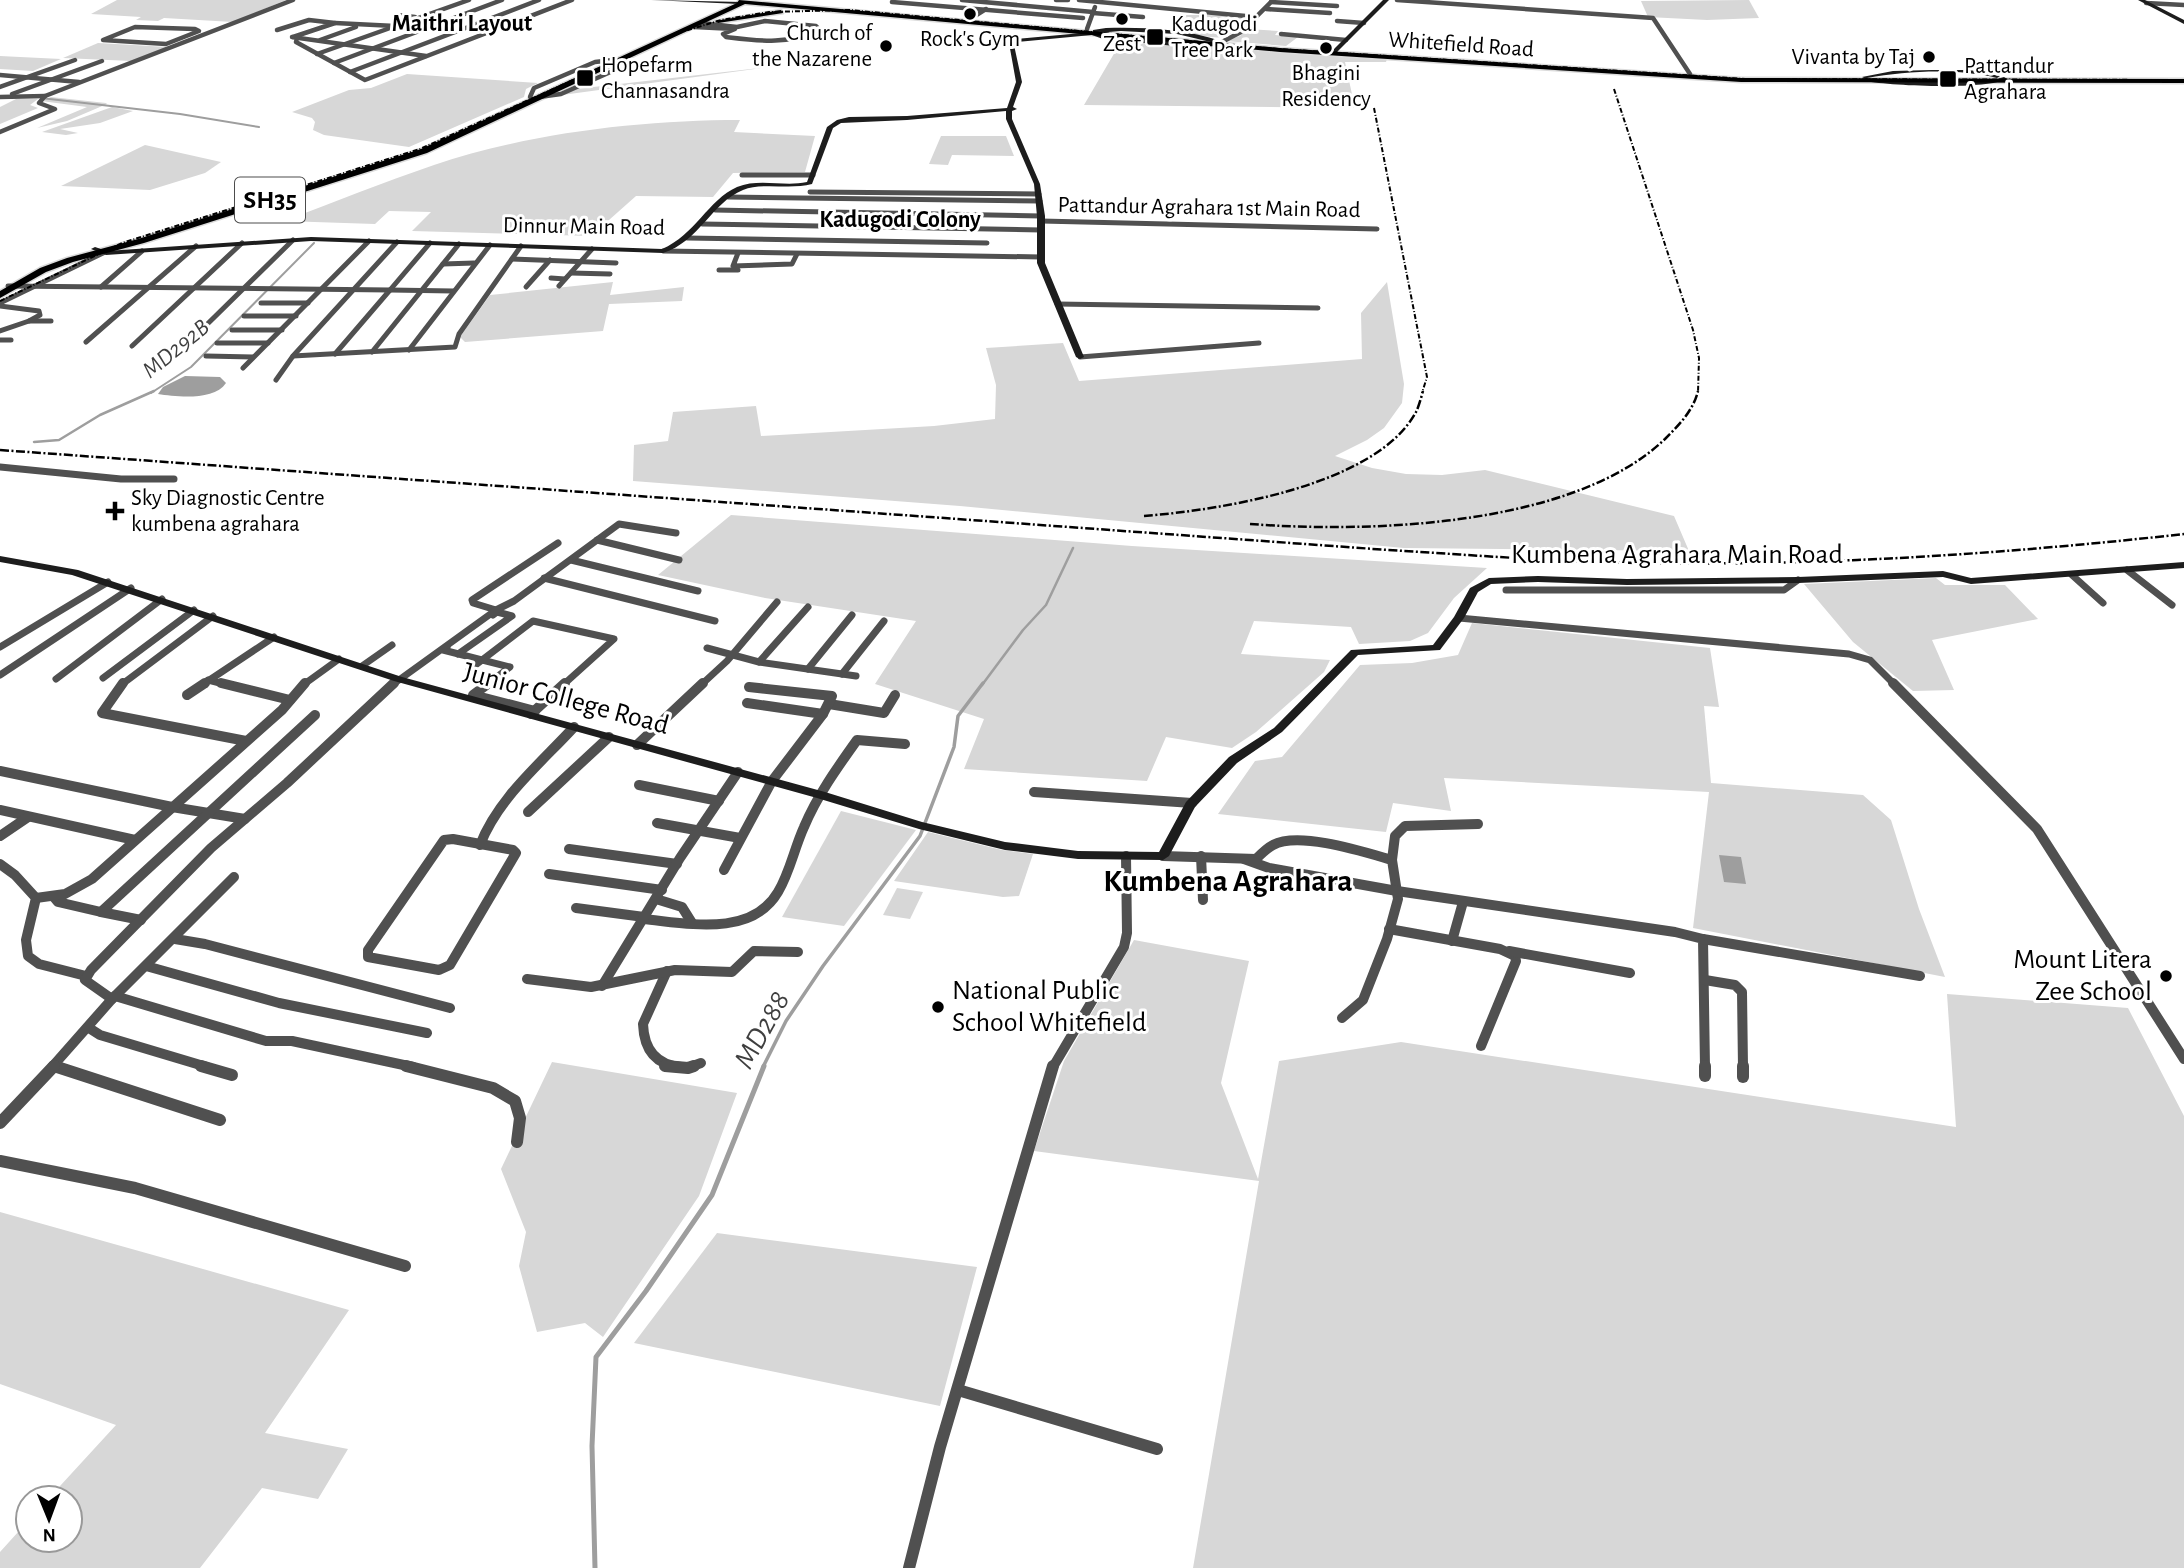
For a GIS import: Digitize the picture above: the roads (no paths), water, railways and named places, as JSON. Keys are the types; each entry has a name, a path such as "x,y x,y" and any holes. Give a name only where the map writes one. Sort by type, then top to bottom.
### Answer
{"main road":[{"path":"764,0 772,2"},
{"name":"Whitefield Road","path":"744,1 1092,31"},
{"name":"Whitefield Road","path":"744,1 970,19 1221,44 1741,80 2184,80"},
{"name":"SH35","path":"274,196 405,152 703,24 744,1"},
{"name":"SH35","path":"6,289 51,262 99,251 415,154 744,1"},
{"path":"703,24 761,11 818,8"},
{"path":"703,24 760,14 842,10"},
{"name":"Whitefield Road","path":"1221,44 1758,78 1864,79"},
{"path":"405,152 415,154"}],"street":[{"path":"0,132 55,109 39,103 44,98 190,38 199,31 135,27 103,40 163,44 178,40 190,38 203,36 293,0"},
{"path":"317,54 469,0"},
{"path":"486,0 552,8"},
{"path":"350,72 539,0"},
{"path":"297,38 296,42 365,80 572,0"},
{"path":"654,0 744,1"},
{"path":"702,0 744,1"},
{"path":"925,4 933,0"},
{"path":"962,0 997,1 1143,17"},
{"path":"1056,0 1095,7 1092,31 1015,43 1024,82 1011,110 1010,123 1039,197 1041,262 1080,357 1259,343"},
{"path":"1079,0 1126,2 1175,8 1174,11 1256,17"},
{"path":"1334,52 1386,0"},
{"path":"1397,0 1653,18 1690,74"},
{"path":"334,63 500,1"},
{"path":"970,19 997,1"},
{"path":"1221,44 1236,36 1272,1 1337,6"},
{"path":"2143,1 2184,5"},
{"path":"2143,1 2184,22"},
{"path":"892,2 1083,18"},
{"path":"1048,15 1066,2"},
{"path":"1117,9 1126,2"},
{"path":"1138,12 1146,5"},
{"path":"1158,13 1166,7"},
{"path":"448,8 526,18"},
{"path":"1266,9 1330,13"},
{"path":"397,15 421,18"},
{"path":"277,30 309,20 358,26"},
{"path":"703,24 736,28 747,23 765,21 816,26 820,30 801,41 782,43 726,37 723,34 736,28"},
{"path":"1336,21 1364,23"},
{"path":"303,46 368,22 478,37"},
{"path":"335,23 292,37 428,56"},
{"path":"1281,34 1346,40"},
{"path":"1298,49 1310,37"},
{"path":"0,88 75,60"},
{"path":"12,94 102,61"},
{"path":"2,76 80,83"},
{"path":"0,97 44,98"},
{"path":"779,253 810,192 812,187 808,184 830,127 835,122 1011,110"},
{"path":"742,175 813,175"},
{"name":"Dinnur Main Road","path":"99,251 142,251 293,240 663,251 676,247 687,239 738,190 808,184"},
{"path":"810,192 1039,197"},
{"path":"729,197 1039,197"},
{"path":"715,210 1041,222"},
{"path":"702,224 942,228 1041,222"},
{"name":"Pattandur Agrahara 1st Main Road","path":"1041,222 1377,229"},
{"path":"940,256 942,228"},
{"path":"687,239 987,243"},
{"path":"185,346 293,240"},
{"path":"243,368 369,241"},
{"path":"276,380 293,356 397,242"},
{"path":"132,346 242,243"},
{"path":"335,354 430,243"},
{"path":"372,352 459,244"},
{"path":"409,350 489,245"},
{"path":"293,356 455,347 458,334 521,246"},
{"path":"86,342 196,247"},
{"path":"559,286 592,249"},
{"path":"0,304 99,251"},
{"path":"101,287 142,251"},
{"path":"663,251 1041,257"},
{"path":"733,270 738,253"},
{"path":"719,270 750,270 792,264 797,254"},
{"path":"512,259 616,263"},
{"path":"526,288 550,260"},
{"path":"443,264 474,263"},
{"path":"571,272 610,274"},
{"path":"551,278 565,279"},
{"path":"6,289 33,286 453,291"},
{"path":"261,303 309,303"},
{"path":"0,304 39,311 40,315 0,331"},
{"path":"1057,304 1318,308"},
{"path":"244,316 296,316"},
{"path":"29,321 51,321"},
{"path":"232,330 282,330"},
{"path":"0,340 11,340"},
{"path":"217,343 268,343"},
{"path":"206,356 253,357"},
{"path":"0,467 121,479 174,479"},
{"path":"517,1142 520,1118 515,1101 493,1088 388,1061 292,1041 265,1041 113,997 89,984 85,980 86,976 211,848 398,679 496,610 514,601 622,523 676,533"},
{"path":"597,540 679,560"},
{"path":"496,610 472,602 558,543"},
{"name":"Junior College Road","path":"0,559 74,572 131,588 398,679 509,706 637,745 821,794 919,825 1005,846 1078,855 1126,856"},
{"path":"571,560 698,591"},
{"name":"Kumbena Agrahara Main Road","path":"1163,856 1192,803 1233,760 1278,730 1355,652 1436,648 1459,618 1475,590 1489,581 1798,580 1943,574 1971,582 2184,565"},
{"path":"2127,570 2172,605"},
{"path":"2072,575 2103,603"},
{"path":"544,578 715,621"},
{"path":"1506,590 1784,590 1798,580"},
{"path":"0,647 108,582"},
{"path":"0,675 131,588"},
{"path":"56,679 162,599"},
{"path":"637,745 732,655 776,602"},
{"path":"759,662 808,607"},
{"path":"103,678 194,610"},
{"path":"458,654 512,616 497,612 443,650 458,654 510,667 473,695 509,706"},
{"path":"808,669 852,615"},
{"path":"213,616 130,676 119,687 102,713 246,741"},
{"path":"1459,618 1849,654 1870,660 2037,829 2184,1059"},
{"path":"469,670 533,621 614,639 532,713"},
{"path":"842,674 884,621"},
{"path":"187,695 274,637"},
{"path":"362,666 392,645"},
{"path":"707,648 759,662 856,676"},
{"path":"36,898 65,894 84,884 282,710 300,687 339,659"},
{"path":"208,680 290,700"},
{"path":"724,870 772,781 823,714 832,696 749,687"},
{"path":"829,704 884,713 895,695"},
{"path":"747,703 823,714"},
{"path":"101,912 315,715"},
{"path":"480,845 482,833 574,727"},
{"path":"528,812 609,737"},
{"path":"576,908 692,923 730,923 741,919 773,900 806,821 857,740 905,744"},
{"path":"0,771 172,807 245,819"},
{"path":"602,986 677,864 738,772"},
{"path":"639,785 719,801"},
{"path":"1034,792 1192,803"},
{"path":"0,810 135,840"},
{"path":"0,836 28,817"},
{"path":"657,823 740,838"},
{"path":"1342,1018 1363,1000 1398,899 1392,860 1393,840 1398,830 1405,826 1478,824"},
{"path":"453,839 480,845 513,850 516,853 450,965 439,970 368,957 368,950 444,840 453,839"},
{"path":"909,1568 940,1447 1053,1066 1124,947 1127,933 1126,856 1256,859 1275,843 1299,842 1351,849 1392,860"},
{"path":"569,849 677,864"},
{"path":"1201,856 1202,900"},
{"path":"1244,859 1269,868 1397,891 1675,932 1920,976"},
{"path":"0,864 36,898"},
{"path":"549,874 659,894 682,907 692,923"},
{"path":"0,1123 89,1028 113,997 175,939 234,877"},
{"path":"53,896 58,902 141,920"},
{"path":"36,898 26,940 28,956 39,964 86,976"},
{"path":"1452,941 1463,902"},
{"path":"1389,929 1630,973"},
{"path":"175,939 205,944 450,1008"},
{"path":"1703,939 1705,1076"},
{"path":"1481,1046 1516,961 1515,956 1500,949"},
{"path":"527,979 572,987 602,986 667,971 687,969 728,973 734,971 754,951 798,952"},
{"path":"146,965 279,1003 427,1032"},
{"path":"667,971 643,1024 642,1034 647,1045 665,1066 688,1068 701,1063"},
{"path":"1705,980 1735,985 1742,992 1743,1077"},
{"path":"89,1028 100,1035 232,1075"},
{"path":"54,1066 220,1120"},
{"path":"0,1161 135,1188 405,1266"},
{"path":"958,1390 1157,1449"}],"waterway":[{"path":"41,98 180,114 259,127"},
{"name":"MD292B","path":"151,393 191,367 314,243"},
{"name":"MD292B","path":"34,442 59,440 100,415 154,391"},
{"name":"MD288","path":"982,685 1023,630 1046,605 1073,548"},
{"name":"MD288","path":"763,1067 786,1021 823,966 920,836 954,747 958,716 983,683"},
{"name":"MD288","path":"595,1568 592,1446 596,1357 646,1291 712,1195 764,1066"}],"railway":[{"path":"0,301 122,243 420,149 675,34 721,20 769,12 849,10 1278,49 1745,79 2184,80"},
{"path":"1614,89 1693,330 1699,358 1698,393"},
{"path":"1374,108 1427,377 1422,393"},
{"path":"1144,516 1213,508 1253,500 1294,490 1332,476 1367,459 1396,437 1416,412 1423,391"},
{"path":"1250,524 1299,527 1410,524 1468,518 1525,507 1578,491 1626,468 1665,439 1689,411 1698,391"},
{"path":"0,450 1388,550 1579,561 1779,563 1914,557 2184,534"}],"place":[{"name":"Rock's Gym","path":"970,14"},
{"name":"Zest","path":"1122,19"},
{"name":"Kadugodi Tree Park","path":"1155,37"},
{"name":"Church of the Nazarene","path":"886,46"},
{"name":"Bhagini Residency","path":"1326,48"},
{"name":"Vivanta by Taj","path":"1929,57"},
{"name":"Hopefarm Channasandra","path":"585,78"},
{"name":"Pattandur Agrahara","path":"1948,79"},
{"name":"Sky Diagnostic Centre kumbena agrahara","path":"115,511"},
{"name":"Mount Litera Zee School","path":"2166,976"},
{"name":"National Public School Whitefield","path":"938,1007"}],"district":[{"name":"Maithri Layout","path":"462,24"},
{"name":"Kadugodi Colony","path":"900,220"},
{"name":"Kumbena Agrahara","path":"1228,881"}]}
